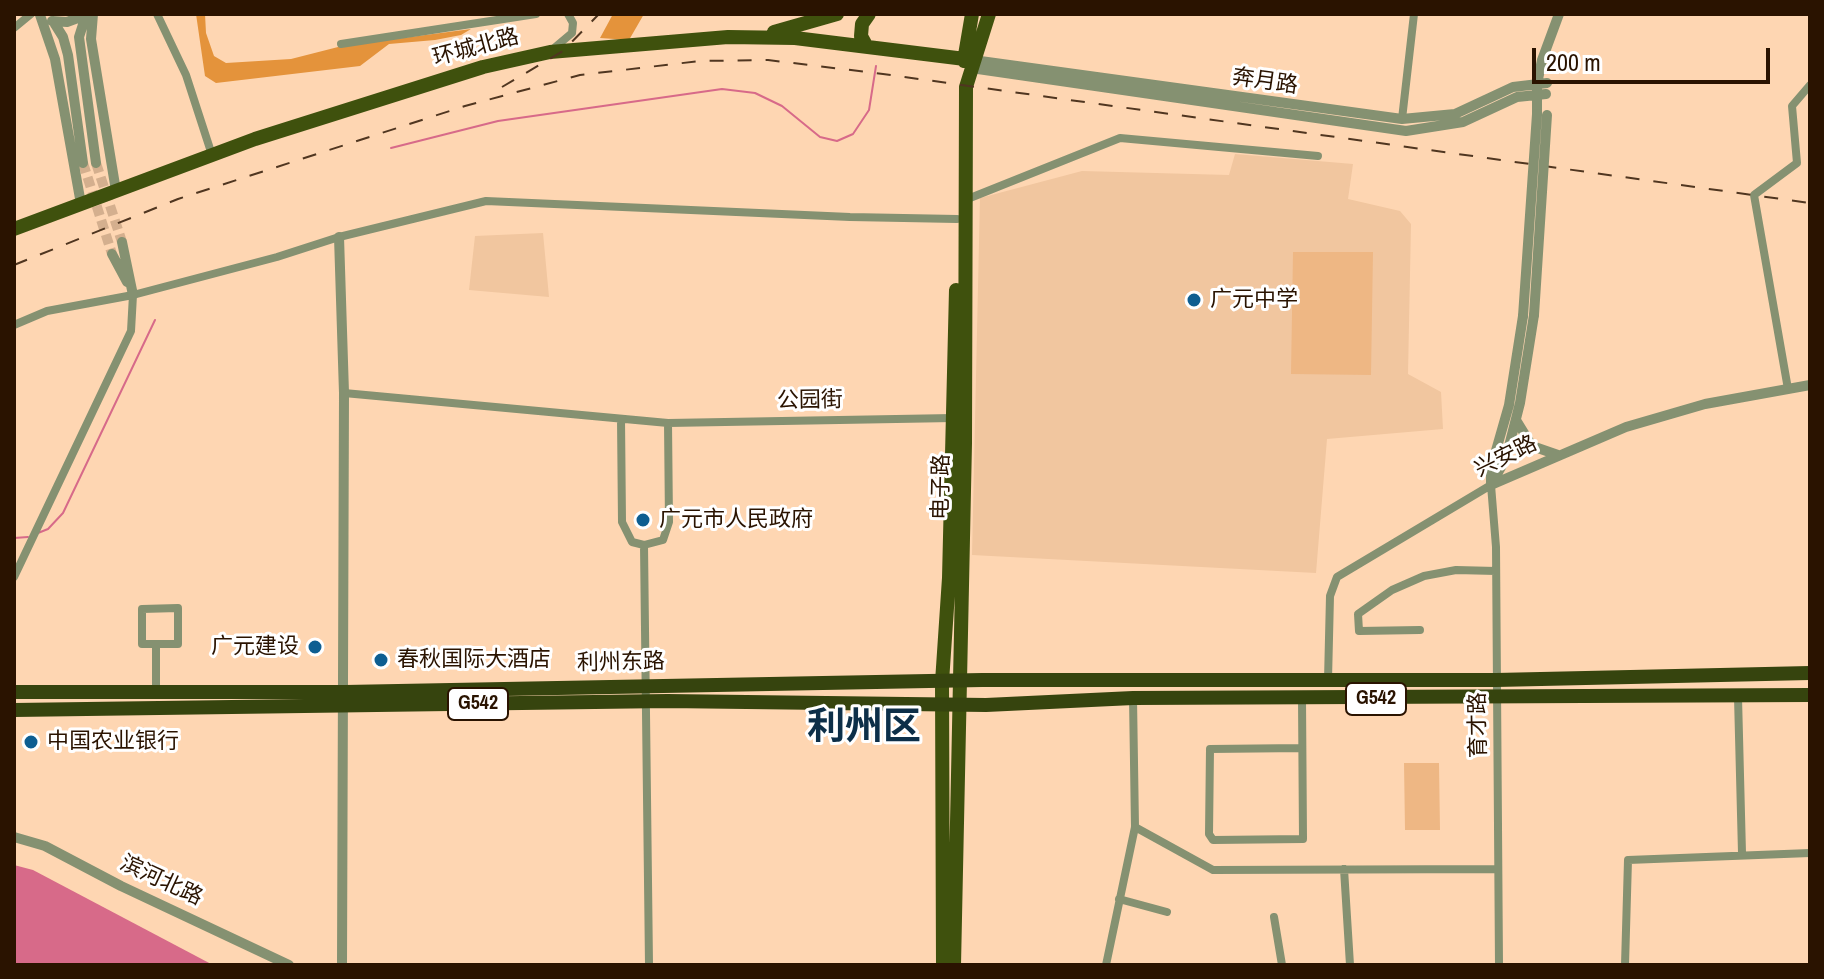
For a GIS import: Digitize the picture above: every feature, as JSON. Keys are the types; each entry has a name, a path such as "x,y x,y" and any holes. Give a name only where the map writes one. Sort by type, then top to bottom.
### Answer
{"highway":[{"name":"G542","path":"942,682 1525,680 1810,673"},
{"name":"利州东路","path":"14,710 344,699 646,684 942,682"},
{"name":"利州东路","path":"14,692 156,692 344,699 941,704"},
{"name":"G542","path":"941,704 1133,698 1497,699 1810,695"}],"main road":[{"path":"758,37 837,14"},
{"path":"867,47 861,36 862,24 869,14"},
{"name":"电子路","path":"943,965 941,704 949,578 959,86 989,14"},
{"path":"969,63 972,21"},
{"path":"948,57 957,50 972,21"},
{"name":"环城北路","path":"14,229 212,155 483,67 550,52 758,37 795,38 948,57 969,63"},
{"name":"电子路","path":"954,965 961,704 964,200 969,63"},
{"path":"1458,680 1458,699"},
{"path":"1525,680 1525,698"}],"street":[{"path":"14,14 18,25 31,14"},
{"path":"40,14 53,21 67,22 89,14"},
{"path":"40,14 55,59 81,204"},
{"path":"89,14 79,29 79,46 96,163"},
{"path":"89,14 116,191"},
{"path":"157,14 186,75 212,155"},
{"path":"341,44 536,14"},
{"path":"550,52 572,33 573,23 568,14"},
{"path":"1402,119 1414,14"},
{"path":"1491,485 1506,458 1516,419 1529,316 1542,115 1542,60 1559,14"},
{"path":"53,21 63,37 68,55 83,163"},
{"path":"969,63 1406,131 1463,122 1542,89"},
{"name":"奔月路","path":"969,63 1402,119 1455,114 1513,87 1542,89"},
{"path":"1788,389 1754,195 1797,163 1792,106 1810,85"},
{"path":"964,200 1120,138 1318,156"},
{"path":"14,325 47,311 133,295 277,257 339,237 486,201 957,219"},
{"path":"339,237 344,393 342,965"},
{"path":"14,577 131,331 133,295 122,242"},
{"path":"112,254 133,295"},
{"path":"1491,485 1491,468 1529,316"},
{"name":"兴安路","path":"1328,680 1330,596 1337,577 1491,485 1615,431 1705,404 1810,385"},
{"path":"344,393 621,419 622,522 632,542 644,545 663,540 669,522 668,423"},
{"name":"公园街","path":"621,419 668,423 953,418"},
{"path":"1516,419 1532,446 1558,455"},
{"name":"育才路","path":"1491,485 1496,571 1499,965"},
{"path":"14,545 29,543"},
{"path":"644,545 649,965"},
{"path":"1420,630 1359,631 1358,614 1392,590 1424,576 1456,570 1496,571"},
{"path":"178,608 178,644 156,644 142,644 142,609 178,608"},
{"path":"156,644 156,692"},
{"path":"1738,697 1742,853"},
{"path":"1106,965 1135,827 1133,698"},
{"path":"1302,699 1303,839 1213,840 1209,834 1210,749 1302,748"},
{"path":"1135,827 1213,870 1498,869"},
{"name":"滨河北路","path":"14,837 45,846 289,965"},
{"path":"1625,965 1628,860 1742,853 1810,853"},
{"path":"1344,869 1350,965"},
{"path":"1119,899 1167,912"},
{"path":"1274,917 1282,965"}],"shaded area":[{"path":"196,14 205,14 206,33 214,56 226,63 291,59 342,46 471,29 461,35 435,40 389,44 360,66 216,83 205,76"},
{"path":"613,14 644,14 629,40 600,38"},
{"name":"广元中学","path":"1235,154 1353,164 1348,199 1400,211 1411,224 1408,374 1441,392 1443,429 1327,439 1316,573 972,555 980,198 1082,171 1229,175"},
{"path":"543,233 549,297 469,290 475,236"},
{"path":"1293,252 1373,252 1371,375 1291,374"},
{"path":"1404,763 1439,763 1440,830 1405,830"},
{"path":"14,865 33,870 213,965 14,965"}],"waterway":[{"path":"391,148 498,121 722,89 755,93 782,106 820,137 837,141 853,134 869,110 876,66"},
{"path":"38,533 48,529 63,513 155,320"},
{"path":"14,538 28,537"}],"tunnel":[{"path":"83,163 112,254"},
{"path":"96,163 122,242"}],"railway":[{"path":"502,87 563,51 599,14"},
{"path":"14,265 178,199 465,106 580,75 700,61 768,60 883,74 1810,203"}],"place":[{"name":"广元中学","path":"1194,300"},
{"name":"广元市人民政府","path":"643,520"},
{"name":"广元建设","path":"315,647"},
{"name":"春秋国际大酒店","path":"381,660"},
{"name":"中国农业银行","path":"31,742"}],"district":[{"name":"利州区","path":"864,729"}]}
